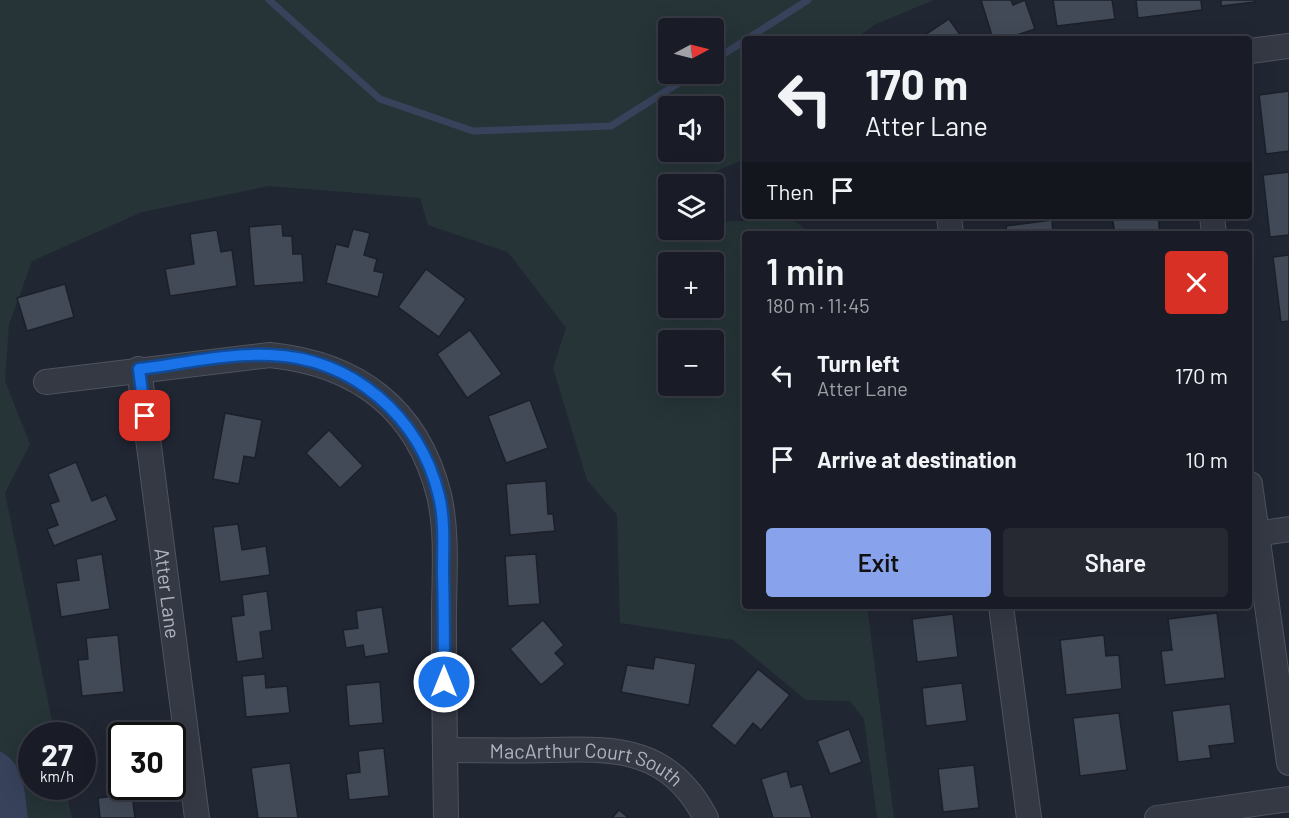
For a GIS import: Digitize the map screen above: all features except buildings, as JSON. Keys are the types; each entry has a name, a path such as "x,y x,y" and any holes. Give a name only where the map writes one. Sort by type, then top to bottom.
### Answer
{"street":[{"path":"1252,51 1289,46"},
{"path":"46,382 252,355 298,358 333,367 366,386 400,416 421,446 429,465 442,515 446,818"},
{"name":"Atter Lane","path":"139,369 197,818"},
{"path":"1252,501 1289,763"},
{"path":"1256,534 1289,529"},
{"path":"1000,609 1029,818"},
{"name":"MacArthur Court South","path":"445,750 594,748 627,752 657,766 682,784 706,818"},
{"path":"1157,818 1289,799"}],"shaded area":[{"path":"0,0 934,0 874,25 859,36 742,36 742,160 709,174 658,174 658,240 724,240 724,222 792,219 808,231 742,231 742,609 867,609 894,818 877,818 864,719 850,701 806,700 733,640 620,623 617,515 587,480 553,368 566,328 508,252 428,225 420,198 269,186 142,212 32,261 9,324 5,381 30,444 5,493 52,722 18,722 18,769 15,763 0,751"},
{"path":"26,800 68,800 72,818 28,818"}],"water":[{"path":"0,751 18,769 18,800 26,800 28,818 0,818"}],"waterway":[{"path":"269,0 380,99 473,131 611,126 677,84"},
{"path":"752,36 808,0"},
{"path":"724,54 742,42"}],"route":[{"path":"145,416 139,369 252,355 298,358 333,367 366,386 387,404 400,416 421,446 439,495 443,546 444,682"}]}
